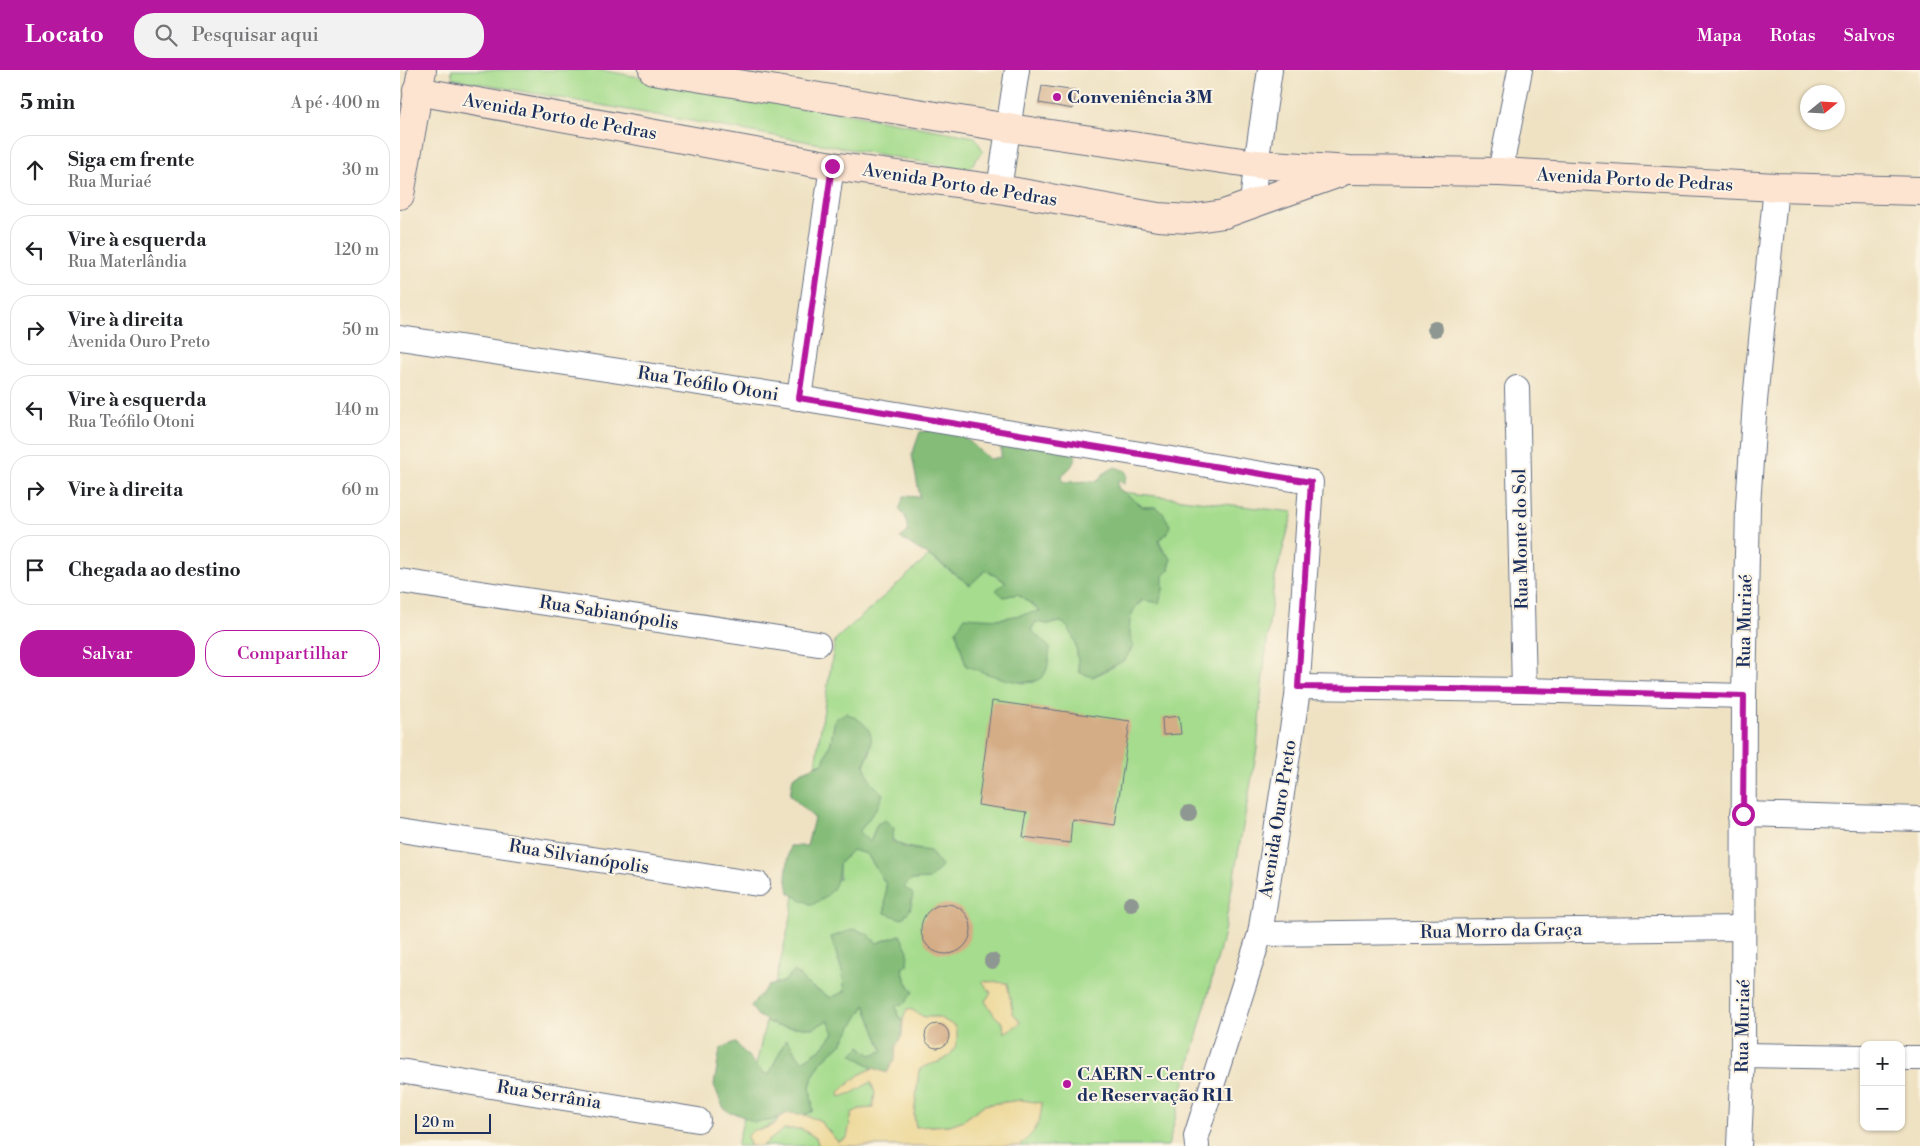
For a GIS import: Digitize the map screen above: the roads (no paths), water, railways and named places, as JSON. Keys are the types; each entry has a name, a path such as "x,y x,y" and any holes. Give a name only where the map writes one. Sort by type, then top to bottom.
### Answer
{"main road":[{"name":"Avenida Porto de Pedras","path":"653,70 1009,128 1256,164 1350,170 1500,172 1776,187 1920,191"},
{"name":"Avenida Porto de Pedras","path":"420,81 832,166 999,189 1158,217 1190,218 1224,214 1350,170"},
{"path":"400,195 420,81"}],"street":[{"path":"999,189 1017,70"},
{"path":"1252,205 1270,70"},
{"path":"1500,172 1520,70"},
{"path":"799,398 832,166"},
{"name":"Rua Muriaé","path":"1739,1146 1743,1055 1744,696 1748,506 1755,401 1776,187"},
{"name":"Rua Teófilo Otoni","path":"400,338 799,398 1311,482"},
{"name":"Rua Monte do Sol","path":"1517,388 1524,690"},
{"name":"Avenida Ouro Preto","path":"1197,1146 1196,1136 1260,934 1298,687 1311,482"},
{"name":"Rua Sabianópolis","path":"400,582 818,644"},
{"path":"1298,687 1524,690 1744,696"},
{"path":"1743,814 1920,819"},
{"name":"Rua Silvianópolis","path":"400,830 758,884"},
{"name":"Rua Morro da Graça","path":"1260,934 1743,928"},
{"path":"1743,1055 1860,1057"},
{"path":"1905,1058 1920,1058"},
{"name":"Rua Serrânia","path":"400,1071 698,1120"}],"place":[{"name":"Conveniência 3M","path":"1057,97"},
{"name":"CAERN - Centro de Reservação R11","path":"1067,1084"}]}
